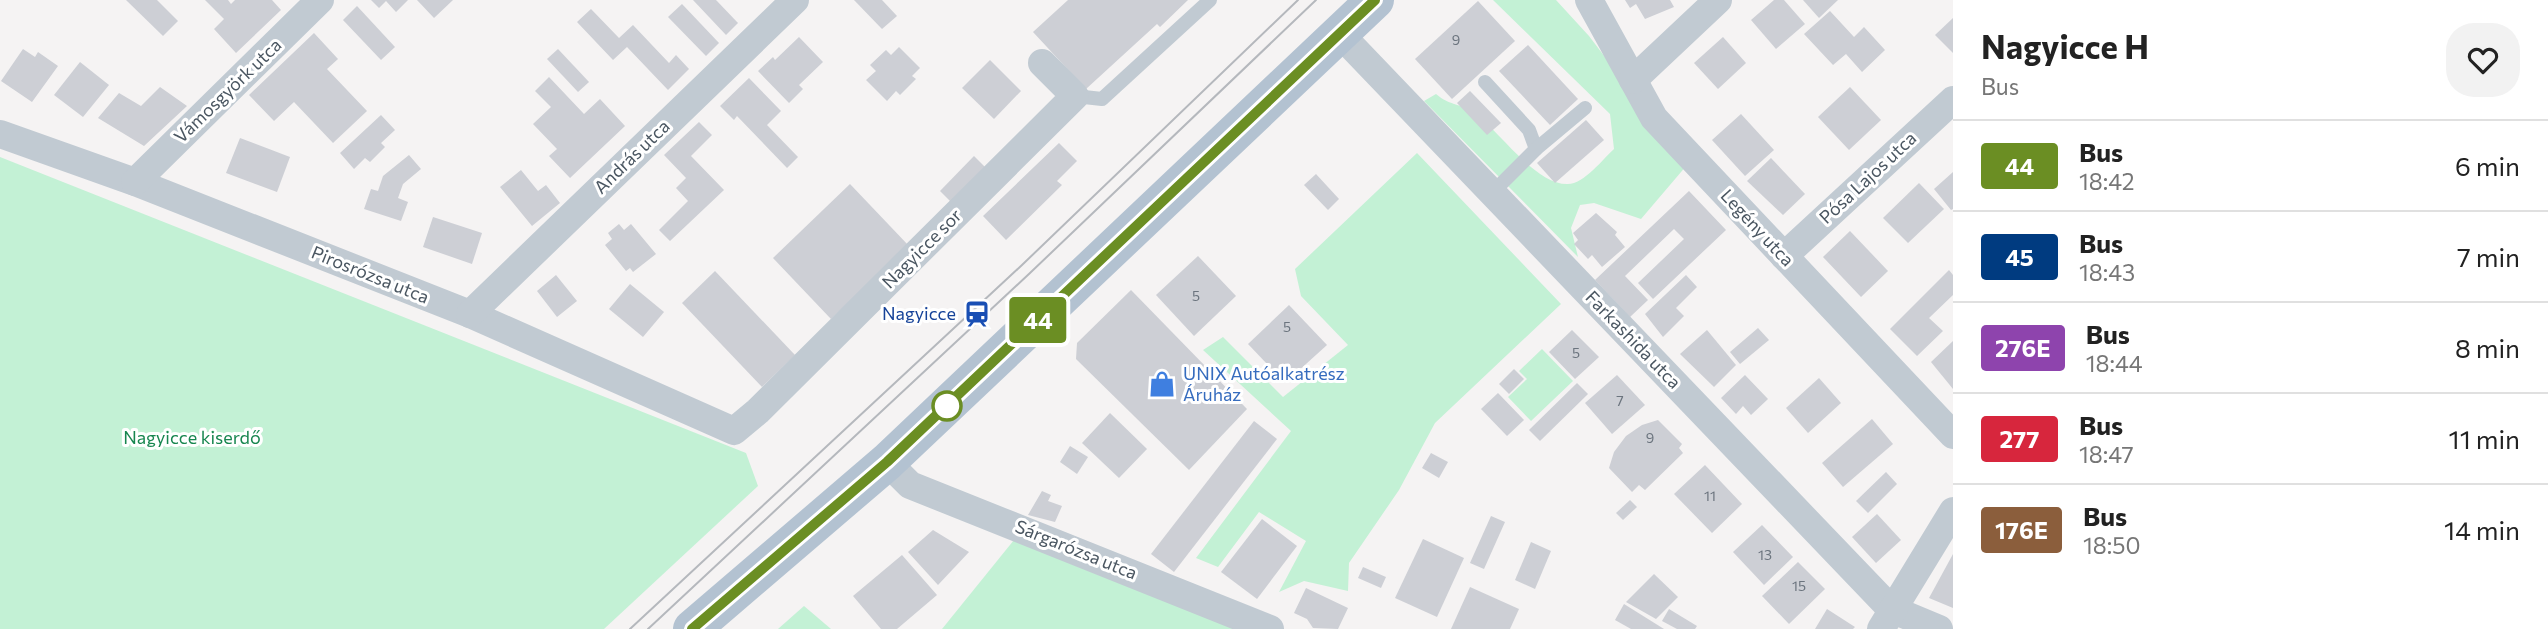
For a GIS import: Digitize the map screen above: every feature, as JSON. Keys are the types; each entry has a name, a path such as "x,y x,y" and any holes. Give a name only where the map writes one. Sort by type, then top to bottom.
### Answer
{"main road":[{"path":"692,629 887,462 1375,0"}],"street":[{"name":"Vámosgyörk utca","path":"135,182 320,0"},
{"name":"András utca","path":"470,314 795,0"},
{"name":"Legény utca","path":"1589,0 1654,118 1953,435"},
{"path":"1633,80 1718,0"},
{"name":"Farkashida utca","path":"1339,33 1492,193 1886,619 1939,629"},
{"path":"1042,64 1075,96"},
{"name":"Nagyicce sor","path":"734,431 768,402 1075,96"},
{"name":"Pósa Lajos utca","path":"1784,256 1953,100"},
{"name":"Pirosrózsa utca","path":"0,134 135,182 470,314 734,431"},
{"name":"Sárgarózsa utca","path":"887,462 910,485 1270,629"},
{"path":"1886,619 1953,511"}],"lane":[{"path":"1075,96 1102,99 1210,0"},
{"path":"1485,82 1530,130 1536,149"},
{"path":"1492,193 1536,149 1585,108"}],"green space":[{"path":"1493,0 1556,0 1589,36 1687,165 1641,219 1594,203 1580,205 1571,228 1578,257 1424,101 1436,94 1474,112 1530,166 1555,182 1567,184 1580,180 1614,149 1610,114"},
{"path":"1417,153 1561,304 1435,423 1399,490 1349,563 1348,591 1304,581 1279,592 1306,541 1259,512 1218,567 1196,558 1291,431 1203,350 1223,337 1283,397 1348,345 1301,296 1295,269"},
{"name":"Nagyicce kiserdő","path":"0,157 746,453 758,486 604,629 0,629"},
{"path":"1542,349 1573,381 1531,421 1508,397 1527,379 1519,371"},
{"path":"1018,535 1244,629 942,629"},
{"path":"804,606 831,629 778,629"}],"building":[{"path":"126,0 157,0 178,21 163,36"},
{"path":"205,0 228,0 231,4 235,0 272,0 281,10 236,53 214,29 224,19"},
{"path":"371,0 408,0 396,12 386,1 379,8"},
{"path":"417,0 453,0 434,18"},
{"path":"693,0 716,0 738,23 726,35"},
{"path":"854,0 882,0 897,16 882,29"},
{"path":"1068,0 1188,0 1160,27 1157,24 1086,89 1033,32"},
{"path":"1625,0 1670,0 1674,7 1645,19 1636,4 1630,8"},
{"path":"1774,0 1784,0 1805,24 1776,49 1751,20"},
{"path":"1803,0 1838,0 1819,18"},
{"path":"1478,1 1515,41 1452,99 1415,59"},
{"path":"682,4 719,43 706,56 668,17"},
{"path":"357,6 395,47 381,60 343,20"},
{"path":"591,9 619,38 633,25 669,63 676,55 689,69 668,90 627,47 613,60 577,22"},
{"path":"1830,11 1854,37 1864,27 1885,50 1862,72 1846,54 1833,65 1804,34"},
{"path":"1953,18 1953,53 1935,35"},
{"path":"314,33 338,59 327,69 367,111 333,143 294,102 274,121 249,95"},
{"path":"799,37 823,62 799,85 803,89 789,103 758,71 773,57 775,60"},
{"path":"1723,37 1746,63 1718,89 1694,63"},
{"path":"1528,45 1578,99 1550,125 1499,71"},
{"path":"899,47 920,68 912,76 916,79 900,95 896,91 887,101 866,80 876,71 870,65 886,50 891,55"},
{"path":"23,49 35,57 38,52 58,66 32,102 1,81"},
{"path":"558,49 589,82 578,92 547,59"},
{"path":"990,60 1021,91 994,119 962,88"},
{"path":"80,62 109,85 83,117 54,95"},
{"path":"549,77 584,114 600,99 625,126 570,178 549,156 557,149 533,124 551,107 535,91"},
{"path":"749,78 781,111 767,125 798,157 787,168 737,116 734,120 720,106"},
{"path":"160,87 187,106 144,146 98,118 119,93 141,106"},
{"path":"1850,87 1881,120 1849,150 1818,117"},
{"path":"1470,91 1501,123 1487,135 1457,103"},
{"path":"1741,114 1774,150 1745,176 1712,140"},
{"path":"381,115 395,130 381,143 385,147 370,162 365,158 354,169 340,153"},
{"path":"1586,120 1604,140 1555,183 1537,163"},
{"path":"699,122 712,135 691,156 724,190 670,241 659,230 688,201 676,188 686,178 664,155"},
{"path":"240,138 290,157 277,192 226,173"},
{"path":"1059,143 1077,161 1057,181 1062,185 1006,240 983,216"},
{"path":"409,155 421,169 403,184 398,198 408,202 401,221 364,209 371,189 378,191 383,176"},
{"path":"974,156 988,170 954,205 940,191"},
{"path":"1771,158 1805,194 1783,215 1747,181"},
{"path":"521,170 538,191 546,185 560,203 532,226 500,187"},
{"path":"1953,172 1953,209 1951,210 1934,189"},
{"path":"1316,174 1339,199 1328,210 1304,185"},
{"path":"1919,183 1944,209 1908,243 1883,218"},
{"path":"850,184 909,246 831,319 773,258"},
{"path":"1689,191 1726,230 1653,299 1638,283 1684,239 1674,229 1625,276 1648,300 1630,317 1595,280"},
{"path":"1596,213 1617,232 1615,235 1625,247 1602,267 1592,255 1588,259 1574,244 1578,240 1573,233"},
{"path":"433,217 482,233 472,264 423,247"},
{"path":"619,224 624,230 631,224 656,254 633,272 630,268 626,271 605,245 612,239 608,233"},
{"path":"1850,231 1888,271 1861,297 1823,257"},
{"path":"1198,256 1236,296 1194,336 1156,295"},
{"path":"1949,270 1953,275 1953,295 1929,318 1943,331 1917,356 1890,329"},
{"path":"715,271 795,355 762,387 682,303"},
{"path":"556,275 577,301 557,317 537,291"},
{"path":"1686,275 1697,287 1676,308 1684,316 1663,337 1645,314"},
{"path":"630,284 664,312 643,337 609,309"},
{"name":"UNIX Autóalkatrész Áruház","path":"1131,290 1247,409 1189,470 1076,359 1077,343"},
{"path":"1289,305 1327,345 1285,383 1248,344"},
{"path":"1758,328 1769,340 1740,364 1730,352"},
{"path":"1572,330 1599,357 1575,379 1549,352"},
{"path":"1707,330 1736,365 1714,387 1680,354"},
{"path":"1953,341 1953,389 1931,362"},
{"path":"1514,369 1524,379 1509,394 1499,384"},
{"path":"1617,375 1645,405 1612,434 1585,403"},
{"path":"1745,375 1768,399 1751,415 1743,406 1736,414 1721,398"},
{"path":"1819,378 1841,403 1808,433 1786,408"},
{"path":"1577,383 1588,394 1540,441 1529,430"},
{"path":"1498,393 1524,420 1507,436 1481,409"},
{"path":"1110,413 1147,449 1119,478 1082,443"},
{"path":"1872,419 1893,444 1843,487 1822,463"},
{"path":"1658,420 1682,444 1679,448 1683,453 1645,490 1639,485 1632,492 1609,468 1614,452 1626,436 1642,425"},
{"path":"1254,421 1277,439 1174,572 1151,554"},
{"path":"1070,446 1088,457 1077,474 1060,462"},
{"path":"1431,453 1448,462 1439,478 1422,468"},
{"path":"1705,465 1742,504 1712,533 1674,494"},
{"path":"1886,472 1897,484 1868,513 1856,501"},
{"path":"1042,491 1051,495 1048,501 1062,506 1055,522 1028,515"},
{"path":"1630,500 1637,507 1623,520 1616,513"},
{"path":"1877,514 1901,540 1876,563 1852,537"},
{"path":"1491,516 1505,522 1484,569 1470,563"},
{"path":"1262,519 1297,546 1257,599 1221,572"},
{"path":"1762,525 1793,557 1764,585 1733,552"},
{"path":"933,530 969,552 938,585 908,552"},
{"path":"1423,539 1464,558 1437,617 1395,598"},
{"path":"1531,542 1551,551 1535,589 1515,580"},
{"path":"1953,554 1953,608 1929,598"},
{"path":"902,555 937,595 897,629 881,629 853,596"},
{"path":"1798,562 1825,589 1789,624 1762,596"},
{"path":"1363,567 1386,577 1381,588 1358,578"},
{"path":"1654,574 1678,597 1656,619 1626,602"},
{"path":"1470,587 1519,609 1510,629 1451,629"},
{"path":"1306,588 1348,608 1338,629 1313,628 1307,619 1294,613"},
{"path":"1624,604 1664,629 1631,629 1615,620"},
{"path":"1669,609 1697,626 1695,629 1677,629 1662,621"},
{"path":"1827,609 1855,627 1815,629"}],"tram line":[{"path":"630,629 1022,265 1298,0"},
{"path":"648,629 1030,273 1316,0"}],"bus line":[{"name":"44","path":"692,629 887,462 1375,0"}],"place":[{"name":"Nagyicce","path":"977,314"},
{"name":"UNIX Autóalkatrész Áruház","path":"1162,384"}]}
